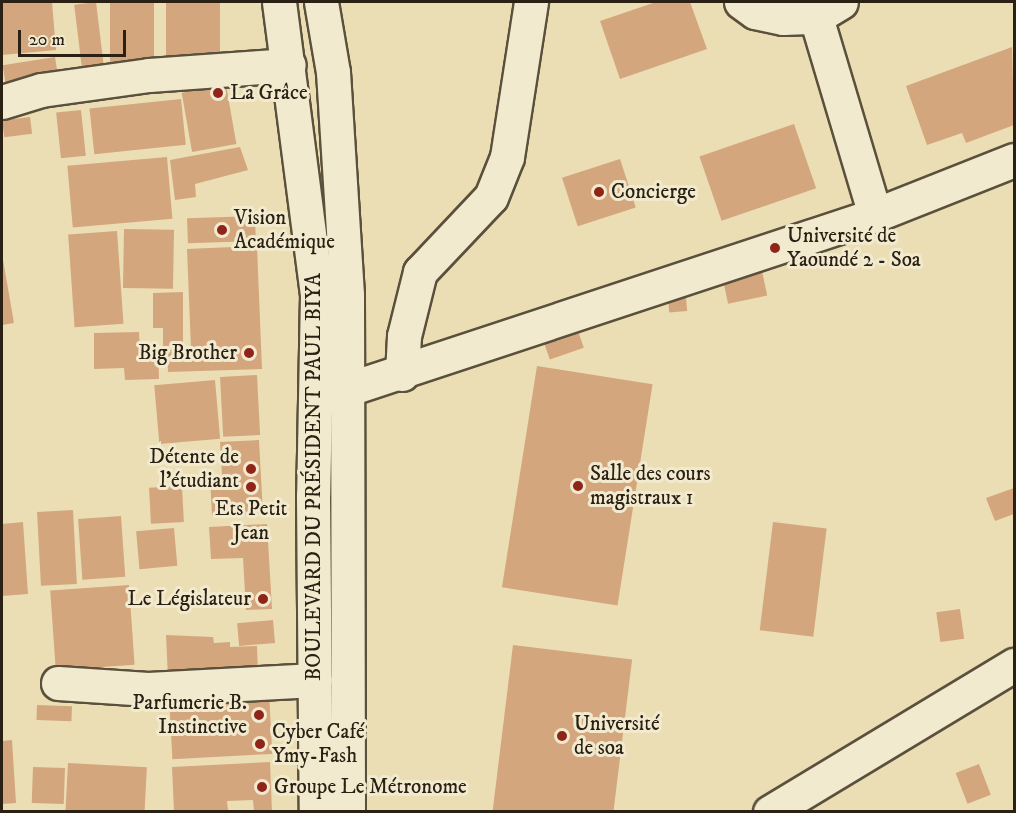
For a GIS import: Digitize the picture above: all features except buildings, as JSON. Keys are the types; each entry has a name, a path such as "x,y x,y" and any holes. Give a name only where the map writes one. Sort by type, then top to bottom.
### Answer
{"street":[{"name":"BOULEVARD DU PRÉSIDENT PAUL BIYA","path":"279,2 289,65 317,295 316,812"},
{"name":"BOULEVARD DU PRÉSIDENT PAUL BIYA","path":"321,2 333,72 347,295 348,812"},
{"path":"402,374 404,336 420,273 490,197 507,157 531,2"},
{"path":"741,2 755,12 774,16 829,9 875,216"},
{"path":"2,102 41,90 149,75 289,65"},
{"path":"315,400 402,374 875,216 1014,160"},
{"path":"770,812 1014,665"},
{"path":"58,682 148,689 315,680"}],"place":[{"name":"La Grâce","path":"218,93"},
{"name":"Concierge","path":"599,192"},
{"name":"Vision Académique","path":"222,230"},
{"name":"Université de Yaoundé 2 - Soa","path":"775,248"},
{"name":"Big Brother","path":"249,353"},
{"name":"Détente de l'étudiant","path":"251,469"},
{"name":"Salle des cours magistraux 1","path":"578,486"},
{"name":"Ets Petit Jean","path":"251,487"},
{"name":"Le Législateur","path":"263,599"},
{"name":"Parfumerie B. Instinctive","path":"259,715"},
{"name":"Université de soa","path":"562,736"},
{"name":"Cyber Café Ymy-Fash","path":"260,744"},
{"name":"Groupe Le Métronome","path":"262,787"}]}
